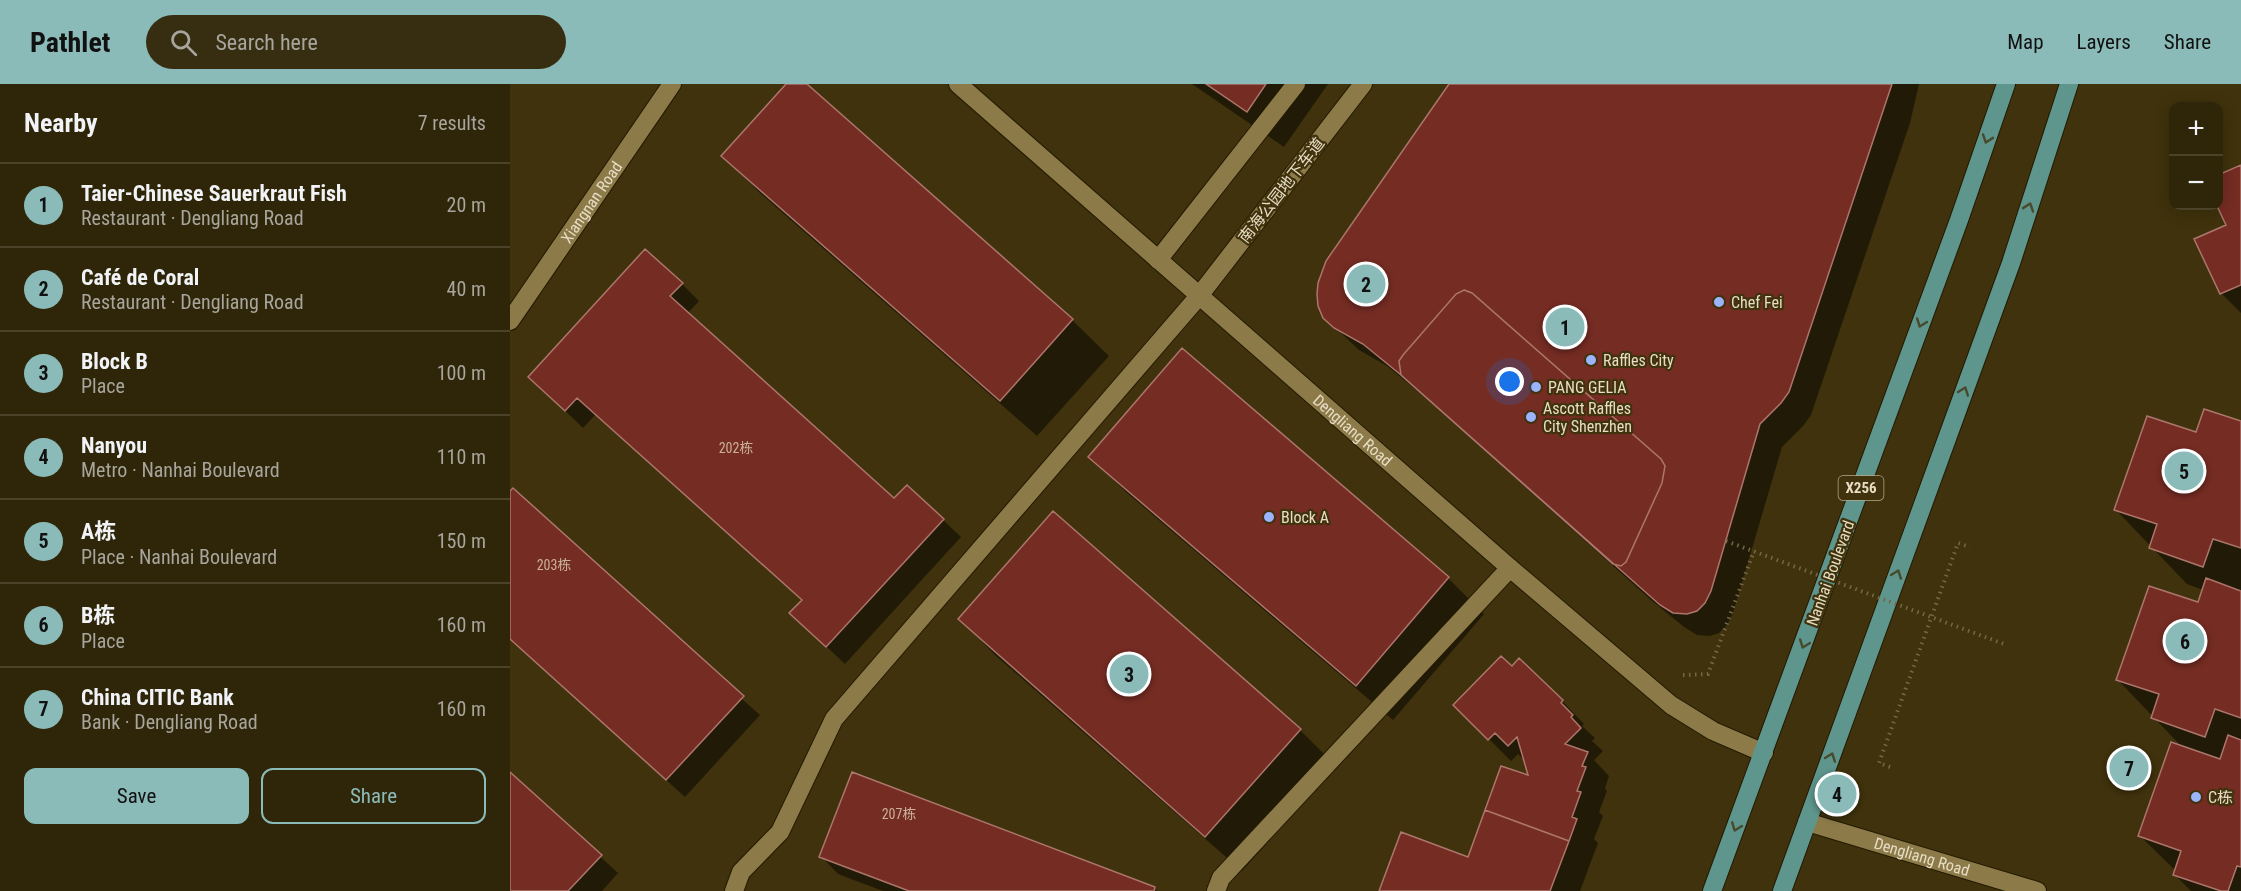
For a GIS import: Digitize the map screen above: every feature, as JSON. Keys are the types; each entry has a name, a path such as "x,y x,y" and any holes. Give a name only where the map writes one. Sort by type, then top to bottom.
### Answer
{"main road":[{"name":"Nanhai Boulevard","path":"1712,891 1959,220 2006,84"},
{"path":"1782,891 2011,263 2069,84"}],"street":[{"name":"Xiangnan Road","path":"510,321 672,84"},
{"name":"Dengliang Road","path":"958,84 1510,568 1671,705 1713,731 1764,753"},
{"path":"1158,260 1296,84"},
{"name":"南海公园地下车道","path":"734,891 741,872 780,832 834,719 1199,296 1363,84"},
{"path":"1216,891 1221,878 1510,568"},
{"name":"Dengliang Road","path":"1807,822 2037,891"}],"path":[{"path":"1726,541 2004,644"},
{"path":"1890,767 1880,763 1958,543 1970,548"},
{"path":"1683,675 1708,674 1754,551"}],"building":[{"path":"786,84 807,84 1073,319 1000,401 721,156"},
{"path":"1206,84 1266,84 1247,112"},
{"name":"Raffles City","path":"1449,84 1892,84 1789,392 1760,424 1711,591 1705,603 1697,611 1687,614 1673,613 1660,605 1401,375 1363,344 1334,328 1323,318 1318,306 1317,294 1318,283 1326,261"},
{"path":"2241,165 2241,285 2220,294 2194,239 2226,225 2219,210 2223,210 2223,173"},
{"path":"645,249 683,283 670,296 894,498 907,485 944,519 826,647 789,613 802,600 577,398 565,411 528,377"},
{"name":"Ascott Raffles City Shenzhen","path":"1464,290 1472,293 1661,459 1665,466 1662,483 1626,562 1621,566 1613,564 1401,375 1399,361 1403,355 1456,294"},
{"name":"Block A","path":"1182,348 1449,577 1356,686 1088,457"},
{"path":"2204,409 2241,421 2241,548 2213,539 2203,567 2149,548 2157,524 2114,510 2147,416 2196,432"},
{"path":"513,488 744,696 666,780 510,639 510,491"},
{"path":"1053,511 1301,729 1205,837 958,619"},
{"path":"2206,578 2241,591 2241,718 2215,709 2205,737 2151,718 2159,694 2116,680 2149,586 2198,602"},
{"path":"1501,656 1512,666 1519,658 1563,700 1561,703 1573,715 1571,717 1581,728 1565,744 1588,752 1582,766 1586,767 1577,791 1581,792 1572,817 1577,819 1569,841 1485,810 1501,766 1528,775 1517,737 1508,746 1495,733 1488,740 1453,705"},
{"name":"C栋","path":"2228,735 2241,740 2241,867 2237,866 2228,891 2221,891 2173,875 2181,851 2138,836 2171,742 2220,759"},
{"path":"510,772 602,855 568,891 510,891"},
{"path":"852,772 1155,887 1154,891 909,891 819,857"},
{"path":"1485,810 1569,841 1550,891 1379,891 1401,832 1468,857"}],"place":[{"name":"Café de Coral","path":"1366,284"},
{"name":"Chef Fei","path":"1719,302"},
{"name":"Taier-Chinese Sauerkraut Fish","path":"1565,327"},
{"name":"Raffles City","path":"1591,360"},
{"name":"PANG GELIA","path":"1536,387"},
{"name":"Ascott Raffles City Shenzhen","path":"1531,417"},
{"name":"A栋","path":"2184,471"},
{"name":"Block A","path":"1269,517"},
{"name":"B栋","path":"2185,641"},
{"name":"Block B","path":"1129,674"},
{"name":"China CITIC Bank","path":"2129,768"},
{"name":"Nanyou","path":"1837,794"},
{"name":"C栋","path":"2196,797"}]}
